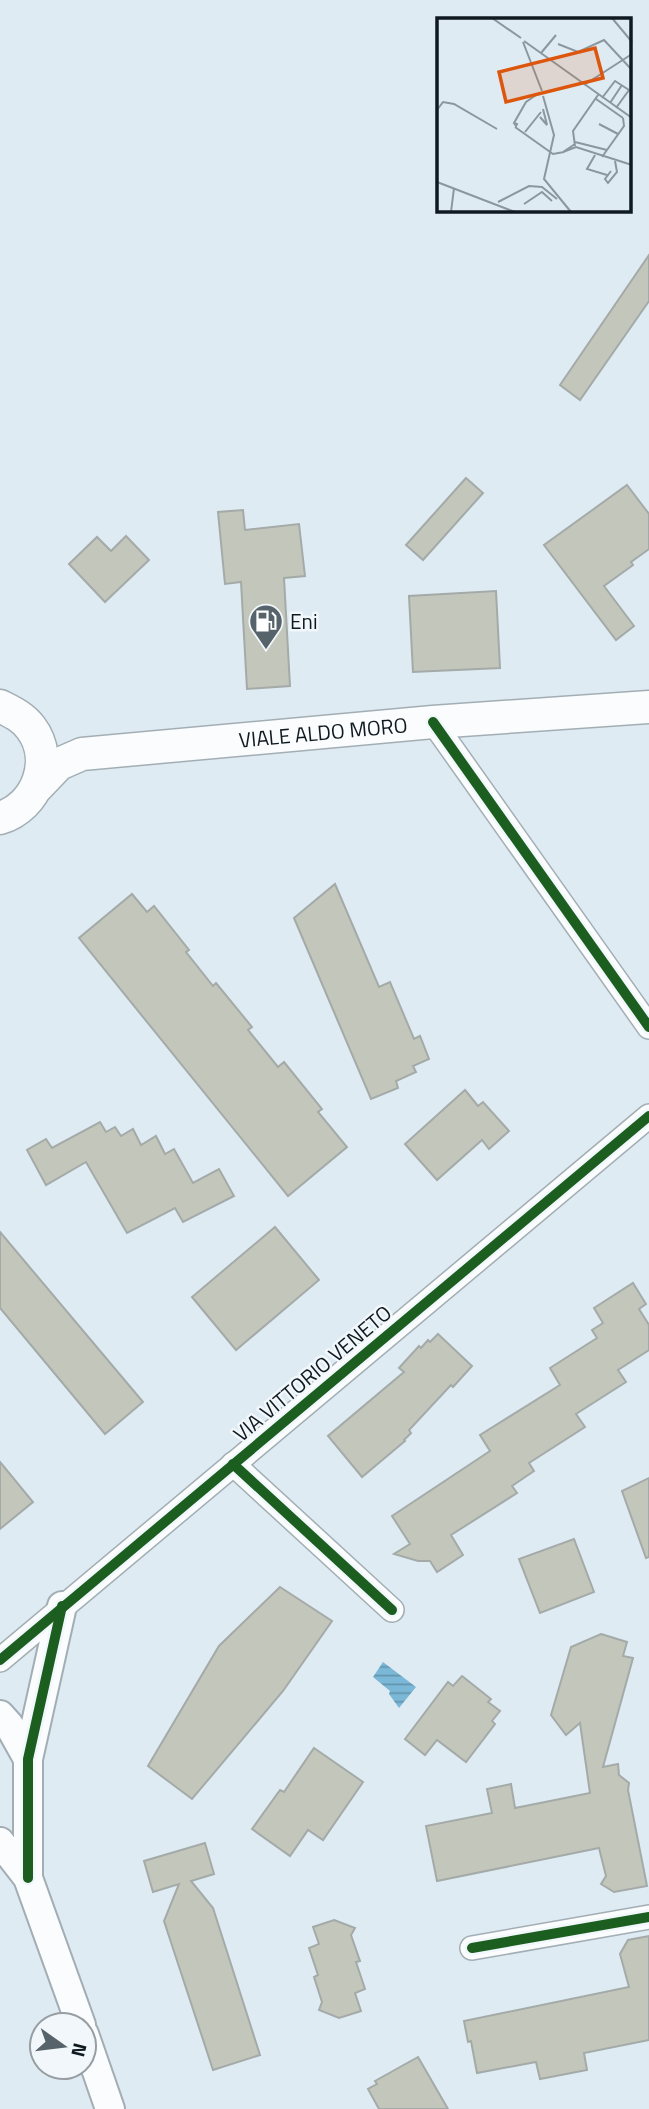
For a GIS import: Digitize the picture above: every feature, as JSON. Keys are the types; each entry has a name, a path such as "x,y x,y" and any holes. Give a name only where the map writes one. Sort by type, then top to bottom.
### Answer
{"main road":[{"name":"VIALE ALDO MORO","path":"0,818 25,804 59,764 82,754 433,722 649,707"},
{"name":"VIALE ALDO MORO","path":"13,711 59,747 82,754"},
{"name":"VIALE ALDO MORO","path":"13,711 41,748 42,768 37,788"}],"street":[{"path":"433,722 649,1027"},
{"name":"VIA VITTORIO VENETO","path":"0,1661 62,1606 649,1116"},
{"path":"233,1464 392,1611"},
{"path":"28,1878 28,1759 62,1606"},
{"path":"0,1715 9,1725 28,1759"},
{"path":"0,1842 28,1878 76,2011"},
{"path":"472,1948 649,1917"},
{"path":"98,2074 110,2109"}],"water":[{"path":"383,1662 416,1687 399,1708 389,1694 390,1691 373,1677"}],"building":[{"path":"649,255 649,301 580,400 560,385"},
{"path":"466,478 483,493 423,560 406,545"},
{"path":"627,485 649,514 649,549 631,562 633,565 604,586 634,626 616,640 544,545"},
{"path":"243,510 245,530 299,524 305,576 284,578 290,686 247,689 241,582 225,584 218,512"},
{"path":"126,536 149,560 105,602 69,564 97,537 111,551"},
{"path":"496,591 500,668 413,672 409,596"},
{"path":"335,884 379,987 390,982 414,1039 420,1036 429,1059 413,1066 416,1072 396,1081 398,1088 371,1099 294,918"},
{"path":"132,894 147,912 154,906 213,986 216,983 252,1027 248,1030 278,1067 284,1062 322,1109 318,1112 347,1147 288,1196 79,938"},
{"path":"465,1090 478,1106 483,1102 509,1131 489,1149 482,1140 437,1180 405,1144"},
{"path":"100,1122 106,1132 115,1127 121,1136 133,1129 141,1145 156,1136 165,1154 174,1149 193,1183 219,1169 234,1196 183,1222 175,1208 127,1233 86,1162 46,1185 27,1150 46,1139 52,1148"},
{"path":"275,1227 319,1280 236,1350 192,1297"},
{"path":"0,1232 143,1402 105,1434 0,1308"},
{"path":"633,1283 646,1304 639,1309 649,1325 649,1350 618,1370 626,1382 576,1414 585,1427 529,1463 534,1471 512,1486 517,1493 451,1535 463,1555 437,1572 430,1561 418,1561 394,1554 410,1544 392,1516 490,1451 480,1435 560,1385 550,1368 597,1338 592,1330 603,1323 594,1308"},
{"path":"438,1334 472,1366 409,1430 411,1433 405,1441 362,1477 328,1436 404,1372 399,1368 419,1346 421,1348"},
{"path":"0,1462 33,1502 0,1529"},
{"path":"649,1478 649,1557 646,1558 622,1491"},
{"path":"574,1539 594,1592 540,1613 519,1559"},
{"path":"280,1587 332,1621 283,1691 192,1799 148,1766 219,1646"},
{"path":"601,1634 627,1642 623,1656 633,1658 603,1767 618,1764 619,1775 629,1783 628,1790 647,1886 614,1892 601,1884 606,1876 599,1848 437,1881 426,1826 492,1813 487,1789 511,1784 515,1808 590,1793 580,1723 566,1735 551,1715 571,1647"},
{"path":"462,1676 491,1699 488,1702 500,1711 492,1721 495,1724 466,1762 437,1740 425,1755 405,1739 448,1682 453,1686"},
{"path":"314,1748 363,1782 323,1840 308,1830 290,1856 252,1829 280,1790 284,1792"},
{"path":"205,1843 214,1874 191,1881 213,1908 260,2055 213,2070 164,1921 179,1884 153,1892 144,1861"},
{"path":"334,1920 355,1928 351,1935 360,1961 356,1962 365,1989 355,1993 361,2011 339,2018 319,2010 322,2002 314,1977 318,1975 309,1948 319,1944 313,1927"},
{"path":"649,1936 649,2040 584,2053 587,2070 540,2079 536,2062 477,2073 464,2021 629,1987 620,1954 628,1940"},
{"path":"418,2057 448,2109 379,2109 368,2089 377,2084 375,2081"}],"cycle path":[{"path":"433,722 649,1027"},
{"path":"0,1660 649,1116"},
{"path":"233,1464 392,1610"},
{"path":"28,1878 28,1759 62,1606"},
{"path":"472,1948 649,1917"}],"place":[{"name":"Eni","path":"266,651"}]}
